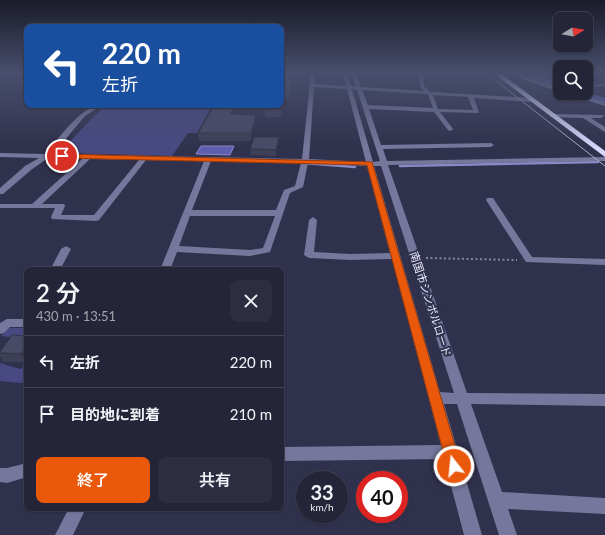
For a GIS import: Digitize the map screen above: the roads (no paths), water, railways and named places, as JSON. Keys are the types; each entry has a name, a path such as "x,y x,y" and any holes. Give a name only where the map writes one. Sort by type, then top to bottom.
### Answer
{"highway":[{"path":"529,98 605,155"}],"street":[{"path":"173,249 250,253 267,250 287,192 299,186 305,161 311,98"},
{"name":"南国市シンボルロード","path":"355,98 369,164 473,535"},
{"name":"南国市シンボルロード","path":"360,98 365,107 379,147 508,535"},
{"path":"431,98 436,110 450,129"},
{"path":"365,107 477,112 471,98"},
{"path":"507,98 532,100"},
{"path":"592,100 605,104"},
{"path":"0,192 28,168 48,156 83,115 94,108"},
{"path":"553,116 601,116"},
{"path":"584,116 605,130"},
{"path":"465,146 479,162"},
{"path":"379,147 491,146"},
{"path":"0,155 145,157 369,164 605,159"},
{"path":"34,206 89,156"},
{"path":"0,206 61,206 55,217 96,218 145,157"},
{"path":"166,267 208,159"},
{"path":"490,200 529,260 605,262"},
{"path":"187,213 280,213"},
{"path":"313,220 310,255 350,257 395,256"},
{"path":"57,267 66,249"},
{"path":"0,330 7,323 24,323"},
{"path":"435,398 605,400"},
{"path":"284,454 450,452"},
{"path":"0,475 4,476 19,470 24,470"},
{"path":"496,500 605,506"},
{"path":"64,535 76,511"}],"waterway":[{"path":"593,98 605,102"},
{"path":"400,166 598,162"},
{"path":"303,163 355,167"}],"tram line":[{"path":"518,98 605,166"}]}
